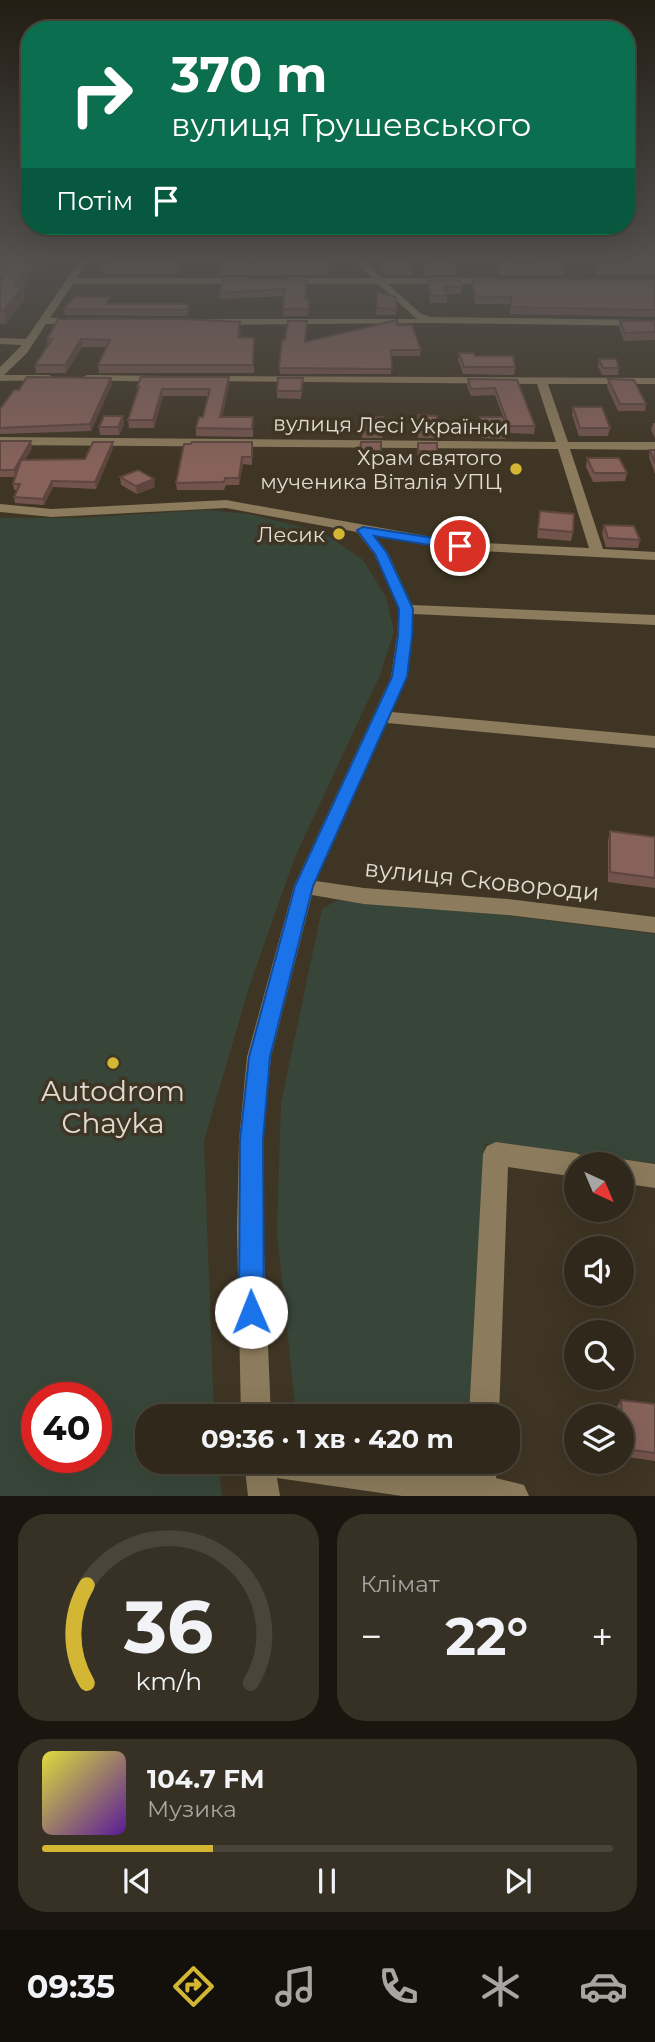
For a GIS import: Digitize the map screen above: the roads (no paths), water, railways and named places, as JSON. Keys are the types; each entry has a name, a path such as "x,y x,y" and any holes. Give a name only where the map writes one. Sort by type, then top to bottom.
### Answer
{"street":[{"path":"0,375 30,342 39,327"},
{"path":"0,341 30,342"},
{"path":"0,375 176,379"},
{"path":"190,379 655,381"},
{"path":"542,381 598,554"},
{"name":"вулиця Лесі Українки","path":"0,441 655,446"},
{"path":"0,508 52,513 226,504 460,546 655,556"},
{"path":"256,1404 251,1326 251,1140 259,1057 304,886 399,677 405,636 406,609 381,553 363,530"},
{"path":"406,609 655,620"},
{"path":"382,717 655,742"},
{"name":"вулиця Сковороди","path":"304,886 364,896 508,908 655,925"},
{"path":"485,1404 496,1154 564,1163"},
{"path":"634,1173 655,1176"},
{"path":"262,1474 264,1496"},
{"path":"452,1474 481,1476 513,1496"}],"place":[{"name":"Храм святого мученика Віталія УПЦ","path":"516,469"},
{"name":"Лесик","path":"339,534"},
{"name":"Autodrom Chayka","path":"113,1063"}]}
